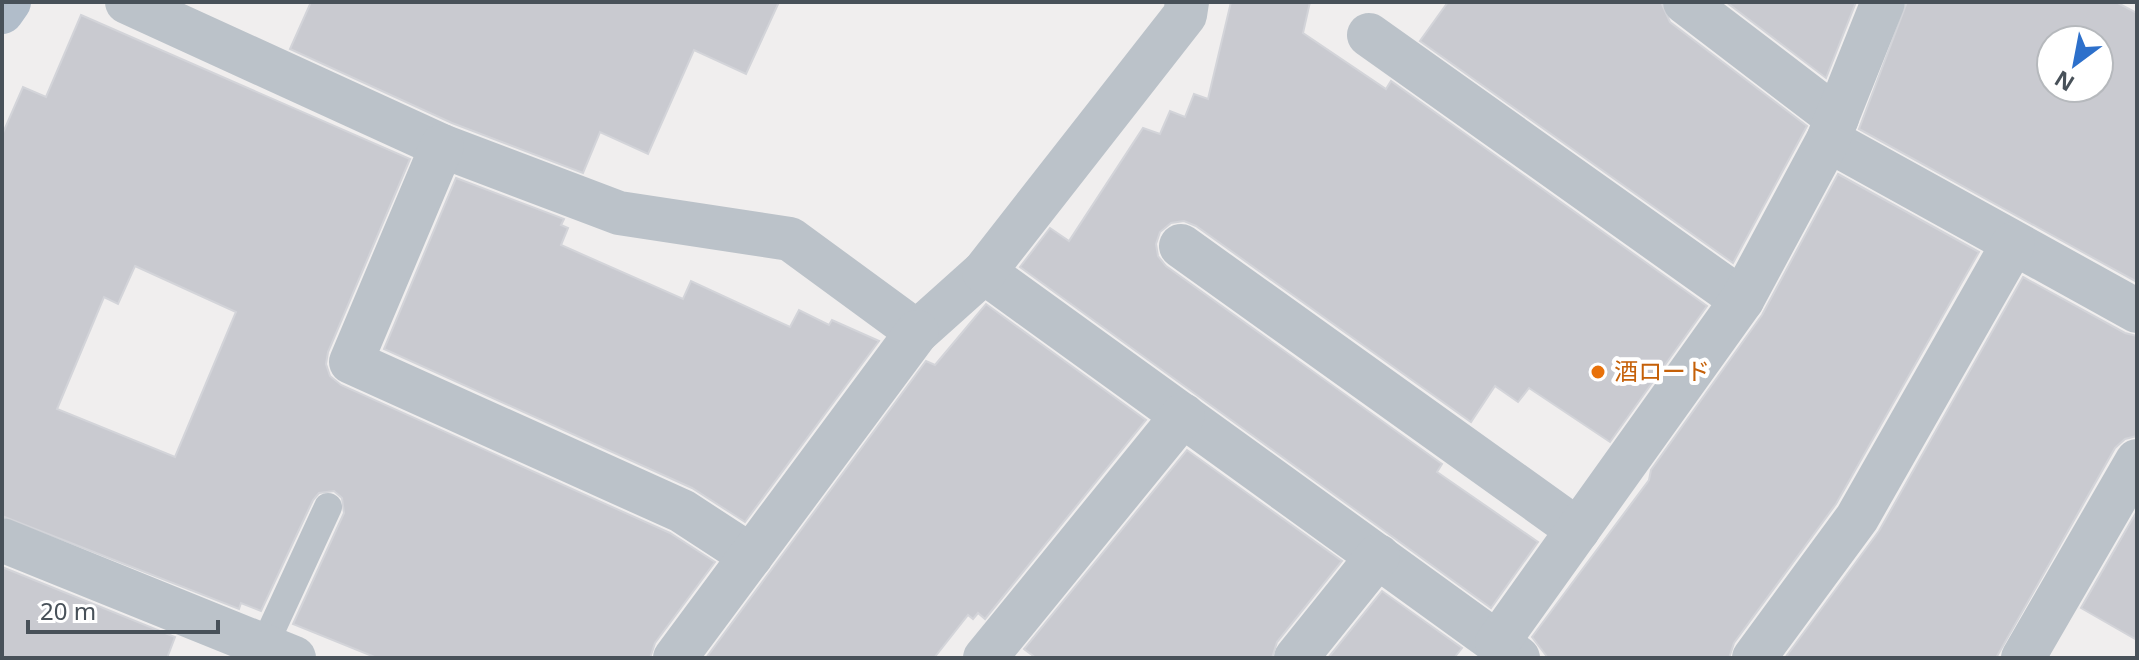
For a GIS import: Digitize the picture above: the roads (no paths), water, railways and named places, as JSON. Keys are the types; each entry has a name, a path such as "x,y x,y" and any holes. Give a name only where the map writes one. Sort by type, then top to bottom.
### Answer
{"main road":[{"path":"2,12 9,2"}],"street":[{"path":"127,2 442,146 619,213 790,239 917,332"},
{"path":"675,658 917,332 984,272 1185,15 1187,2"},
{"path":"1685,2 1832,129 2013,244 2137,311"},
{"path":"984,272 1508,650 1578,530 1742,300 1832,129 1883,2"},
{"path":"1369,35 1742,300"},
{"path":"442,146 351,362 682,511 751,556"},
{"path":"1754,658 1857,518 2013,244"},
{"path":"1181,246 1578,530"},
{"path":"985,658 1183,415"},
{"path":"2023,658 2137,461"},
{"path":"2,540 279,652"},
{"path":"1296,658 1378,556"}],"lane":[{"path":"279,652 328,507"}],"place":[{"name":"酒ロード","path":"1598,372"}]}
